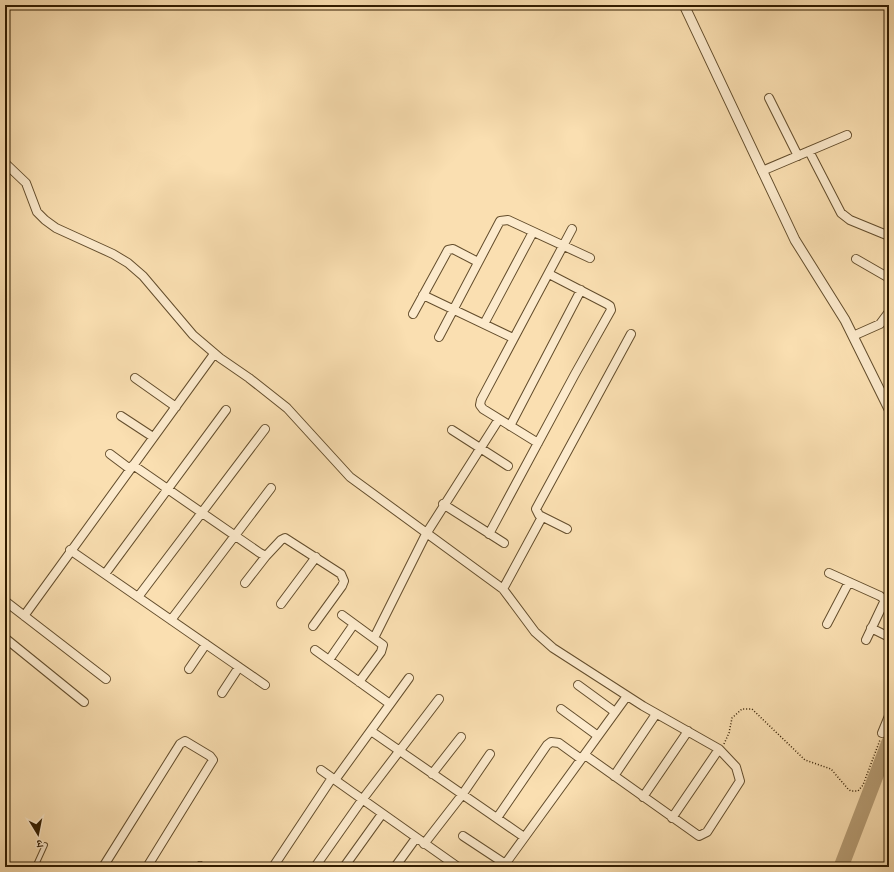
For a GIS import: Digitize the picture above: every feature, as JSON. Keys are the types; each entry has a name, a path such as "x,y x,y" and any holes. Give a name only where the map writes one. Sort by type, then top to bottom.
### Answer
{"street":[{"path":"684,5 795,240 834,301 889,409"},
{"path":"769,98 798,156"},
{"path":"762,171 847,135"},
{"path":"809,151 841,213 850,220 889,236"},
{"path":"5,163 26,183 37,212 45,220 56,228 114,254 128,263 143,276 193,335 214,354 287,408 350,477 503,589 535,632 553,648 656,714 719,750 736,766 740,781 708,832 699,836 614,776 559,743 551,742 497,818"},
{"path":"439,337 500,221 508,220 590,258"},
{"path":"538,443 498,419 483,409 480,405 481,400 572,229"},
{"path":"484,324 533,232"},
{"path":"413,314 448,250 454,249 478,262"},
{"path":"856,259 889,278"},
{"path":"489,534 611,310 607,304 549,274"},
{"path":"510,426 581,290"},
{"path":"423,295 514,338"},
{"path":"853,336 877,326 888,318"},
{"path":"567,529 542,517 536,512 538,503 631,334"},
{"path":"24,616 70,550 214,354"},
{"path":"135,378 176,407"},
{"path":"105,574 226,410"},
{"path":"121,416 153,437"},
{"path":"374,638 426,534 498,419"},
{"path":"138,597 265,429"},
{"path":"452,430 508,466"},
{"path":"110,454 168,489 234,536 266,556"},
{"path":"171,620 270,488"},
{"path":"444,504 504,543"},
{"path":"503,589 542,517"},
{"path":"245,583 266,556 281,540 285,538 316,557 341,574 344,581 313,626"},
{"path":"70,550 265,685"},
{"path":"280,604 316,557"},
{"path":"829,573 880,596 885,600 866,640"},
{"path":"827,624 849,582"},
{"path":"5,601 106,679"},
{"path":"342,615 383,646 383,649 359,682"},
{"path":"329,660 354,624"},
{"path":"871,628 889,637"},
{"path":"5,638 84,702"},
{"path":"189,669 206,644"},
{"path":"315,650 390,704"},
{"path":"222,693 239,667"},
{"path":"273,867 334,779 409,678"},
{"path":"578,685 615,712"},
{"path":"463,836 506,866 524,837 627,696"},
{"path":"315,867 398,751 439,700"},
{"path":"562,709 598,736"},
{"path":"614,776 656,714"},
{"path":"882,733 889,716"},
{"path":"371,730 398,751 524,837"},
{"path":"643,797 688,731"},
{"path":"432,774 461,737"},
{"path":"104,867 180,744 185,741 210,756 213,760 147,867"},
{"path":"672,818 719,750"},
{"path":"424,844 462,795 490,754"},
{"path":"321,770 453,866"},
{"path":"344,867 382,814"},
{"path":"395,867 416,838"}],"lane":[{"path":"35,867 45,845"}],"path":[{"path":"719,750 728,737 732,718 742,709 752,709 805,760 831,769 848,789 855,792 861,789 882,733"}],"waterway":[{"path":"841,867 889,742"}]}
